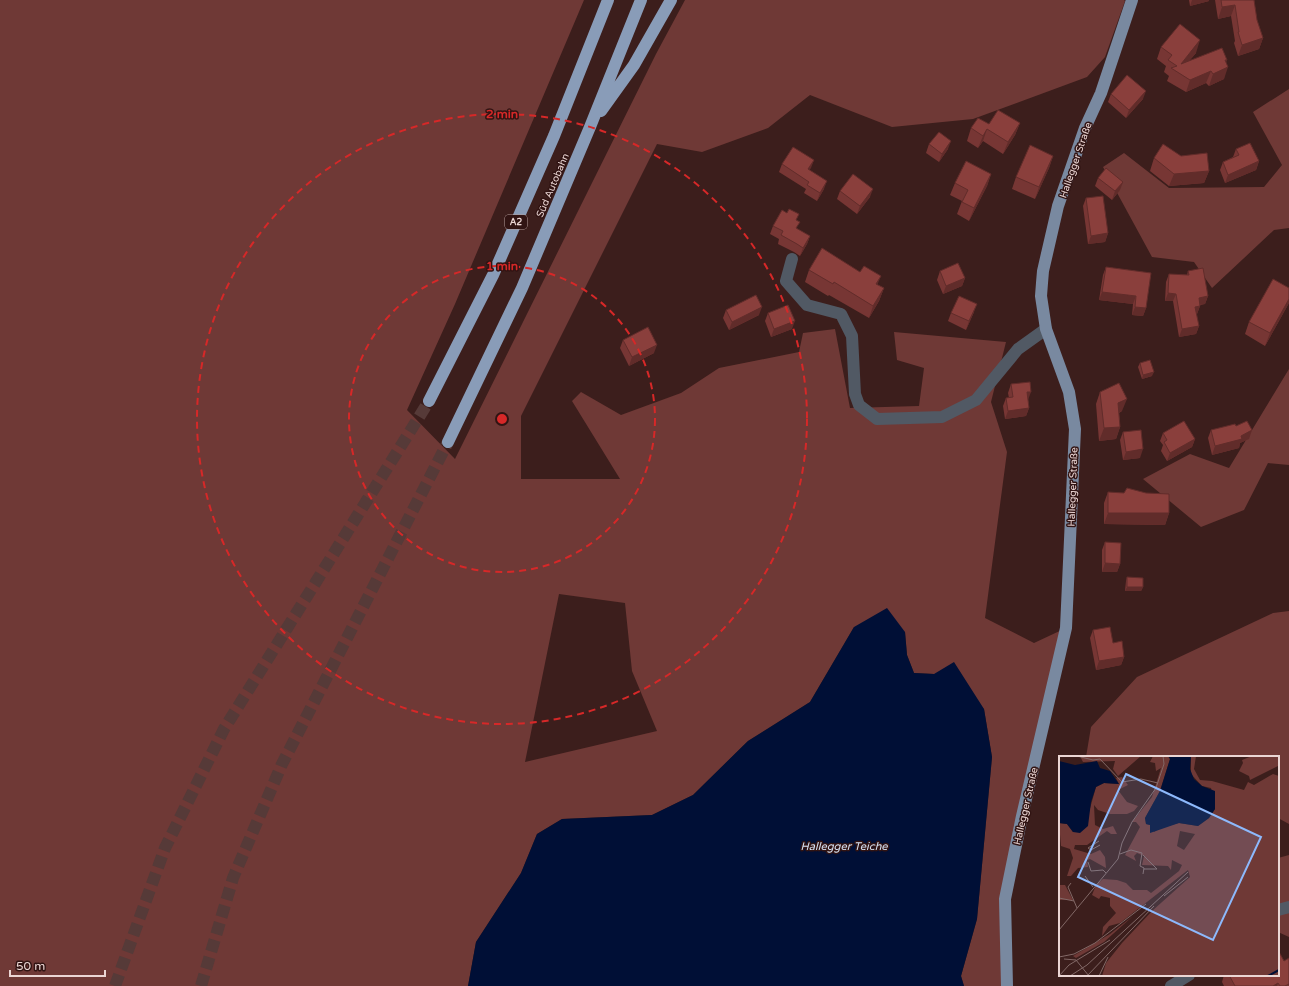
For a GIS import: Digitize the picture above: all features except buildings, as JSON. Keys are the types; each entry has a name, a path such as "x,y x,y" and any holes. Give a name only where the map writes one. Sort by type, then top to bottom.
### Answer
{"highway":[{"name":"Süd Autobahn","path":"429,401 493,275 554,136 608,0"},
{"name":"Süd Autobahn","path":"448,442 522,288 590,127 641,0"},
{"path":"590,127 634,65 671,0"}],"main road":[{"name":"Hallegger Straße","path":"1007,986 1005,899 1022,816 1066,628 1074,423 1069,392 1046,329 1041,296 1043,271 1058,206 1085,128 1101,94 1132,0"}],"street":[{"path":"792,259 786,282 807,305 841,314 852,336 855,394 859,405 877,419 942,417 976,400 1018,350 1046,329"},
{"path":"1279,910 1289,907"},
{"path":"1171,986 1187,976"}],"shaded area":[{"path":"0,0 584,0 455,304 407,410 455,459 656,54 685,0 1125,1 1105,57 1087,77 973,119 892,127 810,95 768,128 702,152 657,144 521,416 521,479 620,479 572,401 581,392 621,415 681,393 719,368 799,352 803,333 835,329 850,408 919,406 924,368 897,360 894,332 1006,342 991,402 1007,452 985,618 1034,643 1066,628 1005,899 1007,986 964,986 961,976 977,919 992,757 984,709 934,674 914,673 907,655 905,632 854,627 810,702 748,741 693,795 652,815 562,819 537,834 521,873 476,942 468,986 0,986","holes":["559,594 625,603 632,671 657,731 525,762"]},
{"path":"1289,89 1289,228 1274,230 1212,288 1194,262 1152,257 1103,167 1124,153 1169,188 1264,187 1282,165 1253,112"},
{"path":"1289,369 1289,465 1268,463 1244,510 1201,527 1143,479 1190,454 1229,468"},
{"path":"1289,611 1289,824 1279,819 1279,756 1086,756 1091,727 1137,677 1273,613"},
{"path":"1289,855 1289,937 1279,932 1279,858"}],"water":[{"name":"Hallegger Teiche","path":"887,608 905,632 907,655 914,673 934,674 954,662 984,709 992,757 977,919 961,976 964,986 468,986 476,942 521,873 537,834 562,819 652,815 693,795 748,741 810,702 854,627"}],"tunnel":[{"path":"115,986 165,848 224,729 429,401"},
{"path":"201,986 233,878 282,764 448,442"}]}
